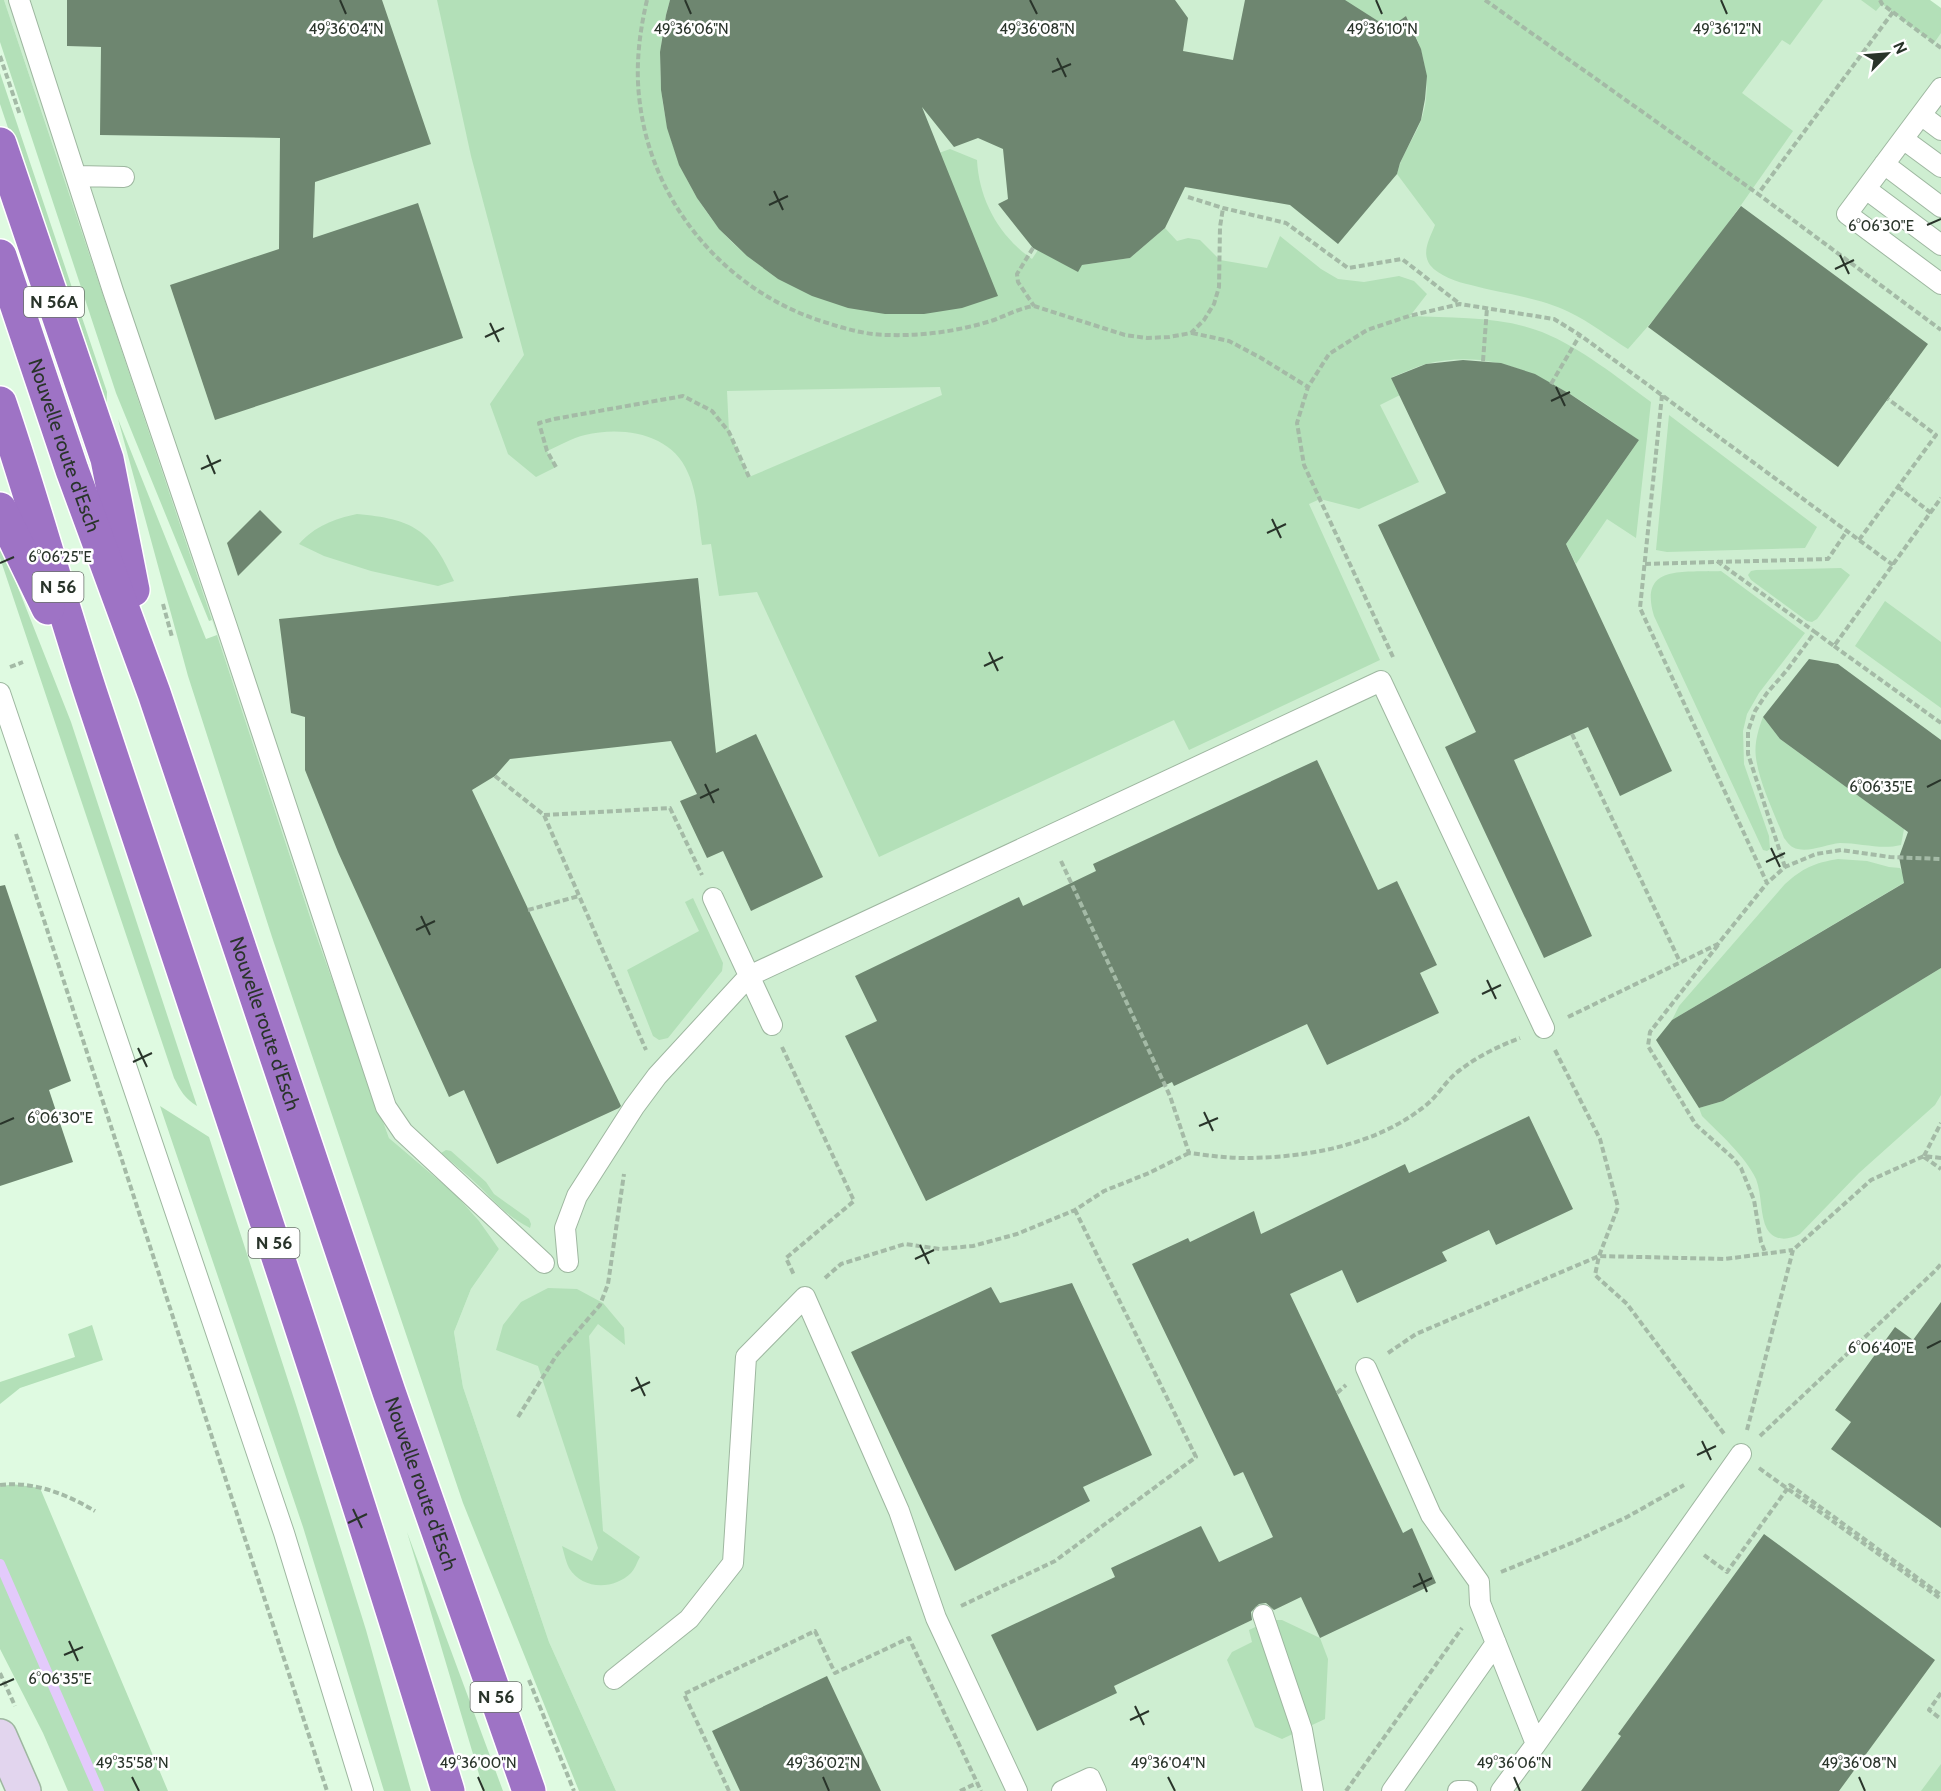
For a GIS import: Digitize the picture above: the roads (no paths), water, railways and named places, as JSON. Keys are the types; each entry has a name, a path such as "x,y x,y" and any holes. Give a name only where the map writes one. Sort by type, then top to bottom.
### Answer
{"highway":[{"name":"N 56A","path":"0,144 107,459 154,693"},
{"name":"Nouvelle route d'Esch","path":"0,256 72,470 154,693 389,1392 529,1791"},
{"name":"N 56","path":"0,403 25,476 92,699 354,1488 448,1791"},
{"name":"N 56","path":"0,509 92,699"}],"street":[{"path":"0,1736 24,1791"}],"lane":[{"path":"19,0 113,291 387,1107 403,1132 544,1263"},
{"path":"1941,88 1847,214 1941,284"},
{"path":"1921,115 1941,130"},
{"path":"1903,139 1941,167"},
{"path":"1884,165 1941,207"},
{"path":"77,176 124,177"},
{"path":"1866,189 1941,245"},
{"path":"568,1262 565,1228 577,1196 634,1107 657,1076 749,976 1382,681 1544,1028"},
{"path":"0,693 280,1522 363,1791"},
{"path":"713,898 772,1025"},
{"path":"614,1678 689,1619 733,1563 746,1357 805,1297 899,1511 936,1618 1017,1791"},
{"path":"1366,1368 1431,1515 1479,1581 1480,1603 1536,1744"},
{"path":"1501,1791 1741,1454"},
{"path":"1263,1615 1302,1730 1313,1791"},
{"path":"1392,1791 1496,1643"},
{"path":"1062,1791 1090,1778 1096,1791"},
{"path":"1458,1791 1467,1791"}],"waterway":[{"path":"0,1564 99,1791"}]}
